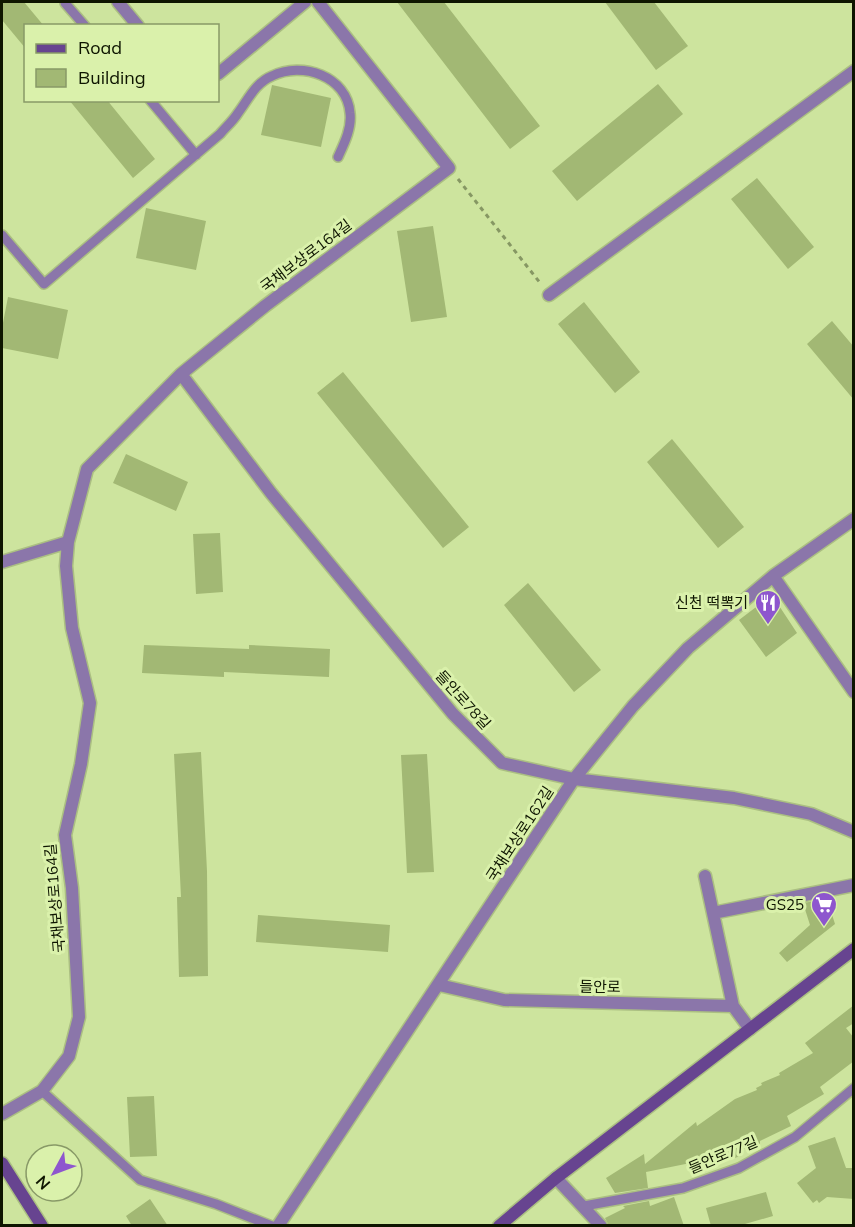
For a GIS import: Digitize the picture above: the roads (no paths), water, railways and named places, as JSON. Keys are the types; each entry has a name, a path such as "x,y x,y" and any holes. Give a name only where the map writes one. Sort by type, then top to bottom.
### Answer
{"main road":[{"path":"499,1226 556,1178 854,950"},
{"path":"2,1163 42,1226"}],"street":[{"path":"118,2 136,24"},
{"path":"219,73 305,2"},
{"name":"국채보상로164길","path":"2,1114 42,1090 69,1056 79,1017 72,888 65,835 81,764 90,703 72,628 66,566 68,542 87,469 181,374 265,306 449,168 318,2"},
{"path":"549,295 854,71"},
{"name":"들안로78길","path":"181,374 271,493 453,714 502,763 574,779 734,798 811,814 854,832"},
{"name":"국채보상로162길","path":"278,1226 574,779 633,706 688,648 773,576 854,519"},
{"path":"2,562 68,542"},
{"path":"773,576 854,692"},
{"path":"705,876 733,1005 750,1029"},
{"path":"713,913 854,885"},
{"name":"들안로","path":"439,985 504,1000 733,1005"},
{"path":"556,1178 601,1226"}],"lane":[{"path":"65,3 83,24"},
{"path":"2,235 44,284 220,134 237,115 255,88 271,76 289,70 309,71 330,78 345,93 350,114 346,139 338,157"},
{"path":"152,102 196,155"},
{"name":"들안로77길","path":"584,1206 683,1188 739,1168 795,1137 854,1088"},
{"path":"42,1090 140,1180 216,1204 272,1226"}],"place":[{"name":"신천 떡뽁기","path":"768,626"},
{"name":"GS25","path":"824,928"}]}
